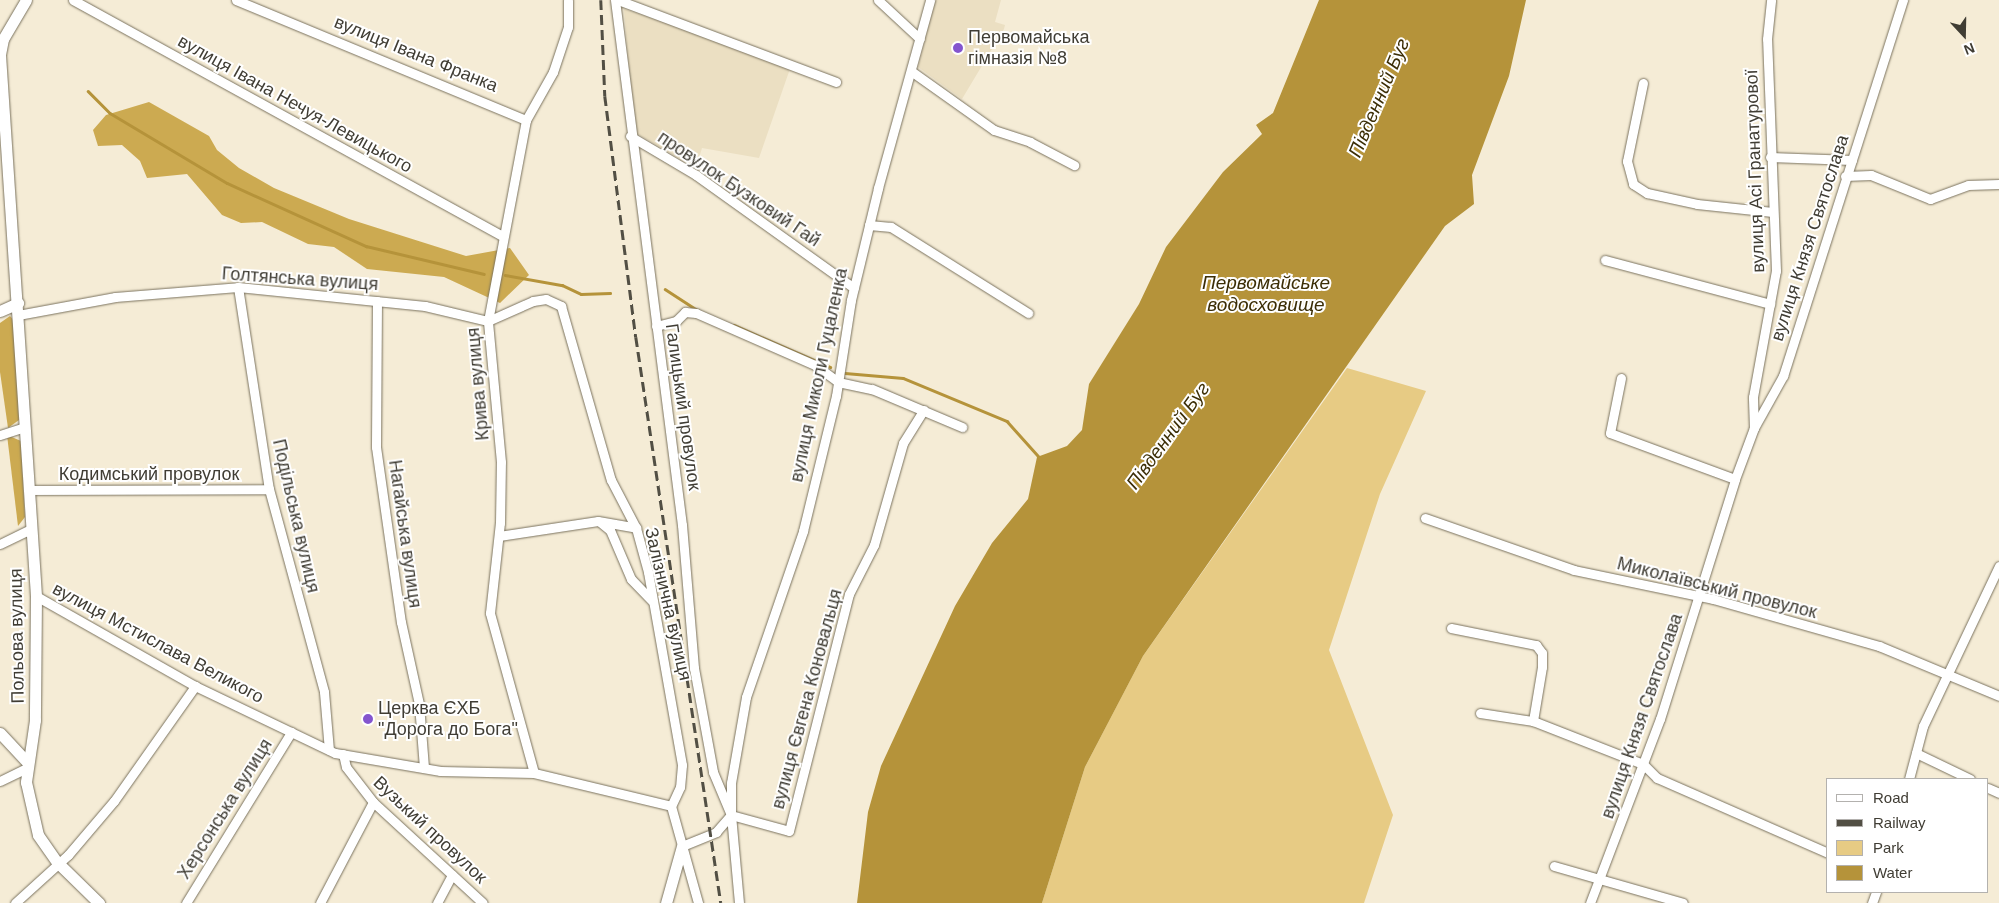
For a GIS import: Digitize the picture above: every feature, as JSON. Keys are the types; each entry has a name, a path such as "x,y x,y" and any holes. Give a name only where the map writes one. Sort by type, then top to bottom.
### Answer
{"street":[{"name":"Польова вулиця","path":"26,0 2,38 1,84 12,180 36,596 35,720 28,766 31,817 57,862 99,903"},
{"name":"вулиця Івана Нечуя-Левицького","path":"72,0 502,236"},
{"name":"вулиця Івана Франка","path":"236,0 526,120"},
{"name":"Крива вулиця","path":"534,773 490,613 499,536 501,462 488,321 502,236 526,120 553,72 568,27 568,0"},
{"path":"616,0 836,82"},
{"name":"Галицький провулок","path":"616,0 630,136 682,525 694,668 713,772 731,815"},
{"path":"878,0 920,39"},
{"name":"вулиця Миколи Гуцаленка","path":"731,815 731,783 746,697 803,531 838,382 854,288 869,225 930,0"},
{"name":"вулиця Асі Гранатурової","path":"1754,428 1753,397 1776,271 1770,157 1767,39 1771,0"},
{"name":"вулиця Князя Святослава","path":"1590,903 1643,764 1700,597 1735,479 1754,428 1770,407 1783,376 1845,176 1852,160 1903,0"},
{"path":"912,71 994,130 1030,142 1074,165"},
{"path":"1643,83 1628,161 1633,184 1646,193 1696,204 1773,212"},
{"name":"провулок Бузковий Гай","path":"630,136 696,175 854,288"},
{"path":"1770,157 1852,160"},
{"path":"1845,176 1871,175 1930,200 1968,185 1999,184"},
{"path":"0,188 12,180"},
{"path":"869,225 891,227 1028,313"},
{"name":"вулиця Князя Святослава","path":"1605,260 1770,304"},
{"name":"Голтянська вулиця","path":"18,309 115,297 238,288 425,306 488,321"},
{"name":"Подільська вулиця","path":"238,288 269,489 324,692 329,750"},
{"name":"Залізнична вулиця","path":"488,321 533,300 546,299 561,306 611,480 636,528 652,601 682,765 680,787 671,806"},
{"name":"Нагайська вулиця","path":"377,301 376,447 401,622 420,704 424,768"},
{"path":"0,311 18,309"},
{"path":"656,326 676,320 685,312 696,313 815,365 838,382 872,389 962,427"},
{"path":"1621,378 1610,433 1735,479"},
{"name":"вулиця Євгена Коновальця","path":"731,815 789,831 849,594 874,545 903,443 924,410"},
{"path":"0,435 25,427"},
{"name":"Кодимський провулок","path":"29,490 269,489"},
{"name":"Миколаївський провулок","path":"1425,518 1574,570 1700,597 1879,646 1999,696"},
{"path":"600,522 610,530 631,579 652,601"},
{"path":"499,536 600,522 636,528"},
{"path":"0,544 31,529"},
{"path":"1909,778 1916,753 1947,675 1999,566"},
{"name":"вулиця Мстислава Великого","path":"36,596 195,686 329,750 424,768 484,774 534,773 671,806"},
{"path":"1451,628 1536,645 1542,653 1542,666 1533,720"},
{"path":"15,903 57,862 114,801 195,686"},
{"path":"1480,713 1533,720 1643,764 1657,778 1826,852"},
{"name":"Херсонська вулиця","path":"186,903 292,732"},
{"path":"0,733 28,766 0,781"},
{"path":"1916,753 1968,778"},
{"name":"Вузький провулок","path":"343,754 346,767 373,802 483,903"},
{"path":"320,903 373,802"},
{"path":"671,806 698,903"},
{"path":"682,846 716,832 731,815"},
{"path":"731,815 739,903"},
{"path":"666,903 682,846"},
{"path":"1554,866 1683,903"},
{"path":"437,903 452,875"}],"shaded area":[{"name":"Первомайська гімназія №8","path":"935,0 1001,0 995,22 1005,25 1004,29 962,99 918,67"},
{"path":"624,9 792,63 759,158 702,148 696,168 634,132"},
{"path":"149,102 209,136 217,150 239,168 274,188 349,219 466,256 510,248 529,275 500,303 444,277 367,269 334,247 308,244 262,222 241,223 222,215 187,174 147,178 140,161 122,145 98,146 93,130 106,115"},
{"path":"10,316 15,322 19,420 8,428 0,372 0,323"},
{"path":"7,435 21,441 25,517 18,526"}],"green space":[{"path":"1347,368 1426,391 1380,494 1329,650 1393,815 1364,903 1042,903 1085,767 1143,656"}],"water":[{"name":"Первомайське водосховище","path":"1319,0 1526,0 1509,76 1472,175 1474,204 1445,226 1143,656 1085,767 1042,903 857,903 868,812 881,766 955,606 992,543 1028,499 1037,457 1067,446 1082,430 1089,384 1139,304 1166,247 1223,172 1262,134 1256,125 1273,113"}],"waterway":[{"path":"88,91 110,113 227,183 366,246 484,274"},
{"path":"505,275 562,285 581,294 610,293"},
{"path":"665,289 697,310"},
{"path":"734,325 830,367"},
{"path":"845,373 903,378 1007,421 1040,458"}],"railway":[{"path":"601,0 605,96 636,337 721,903"}],"place":[{"name":"Первомайська гімназія №8","path":"958,48"},
{"name":"Церква ЄХБ \"Дорога до Бога\"","path":"368,719"}],"water label":[{"name":"Південний Буг","path":"1379,98"},
{"name":"Південний Буг","path":"1168,436"}]}
